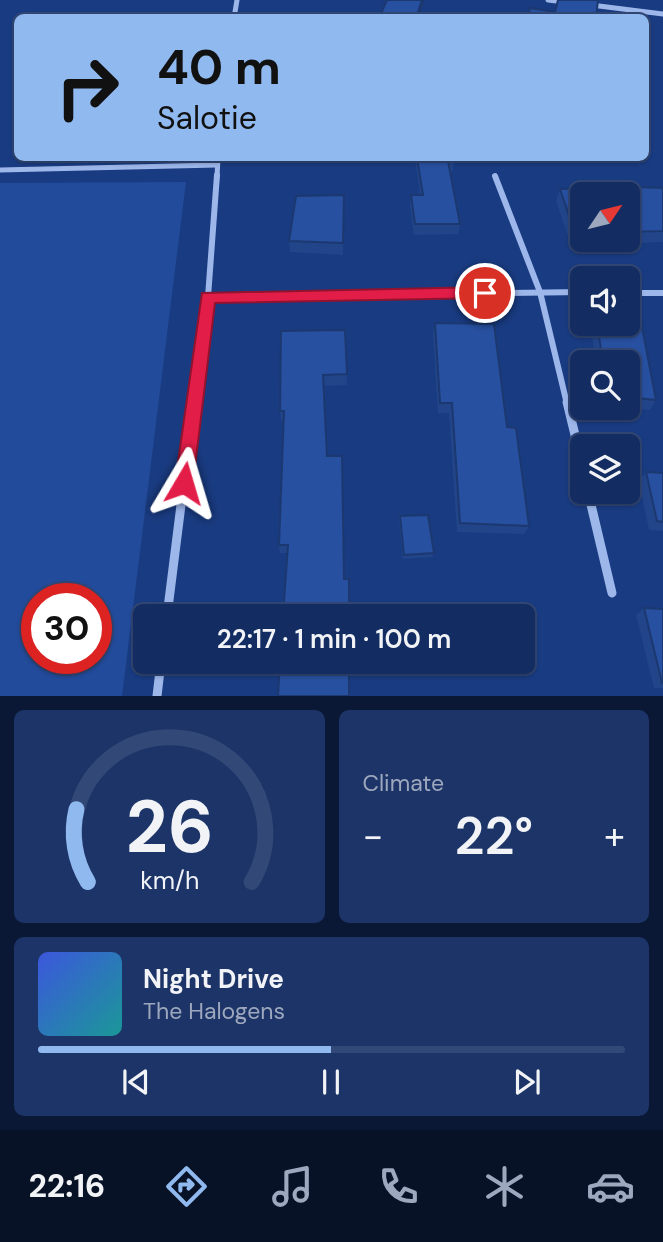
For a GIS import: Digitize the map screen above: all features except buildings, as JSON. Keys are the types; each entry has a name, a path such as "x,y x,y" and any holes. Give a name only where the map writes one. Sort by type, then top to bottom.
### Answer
{"street":[{"path":"548,0 574,3"},
{"path":"586,5 663,14"},
{"path":"0,170 217,161 208,298 169,604"},
{"path":"495,176 540,292 575,434"},
{"path":"208,298 570,292"},
{"path":"640,293 663,293"},
{"path":"592,504 612,593"},
{"path":"157,696 160,674"}],"shaded area":[{"path":"186,182 122,696 0,696 0,183"}],"route":[{"path":"184,483 208,298 485,293"}]}
